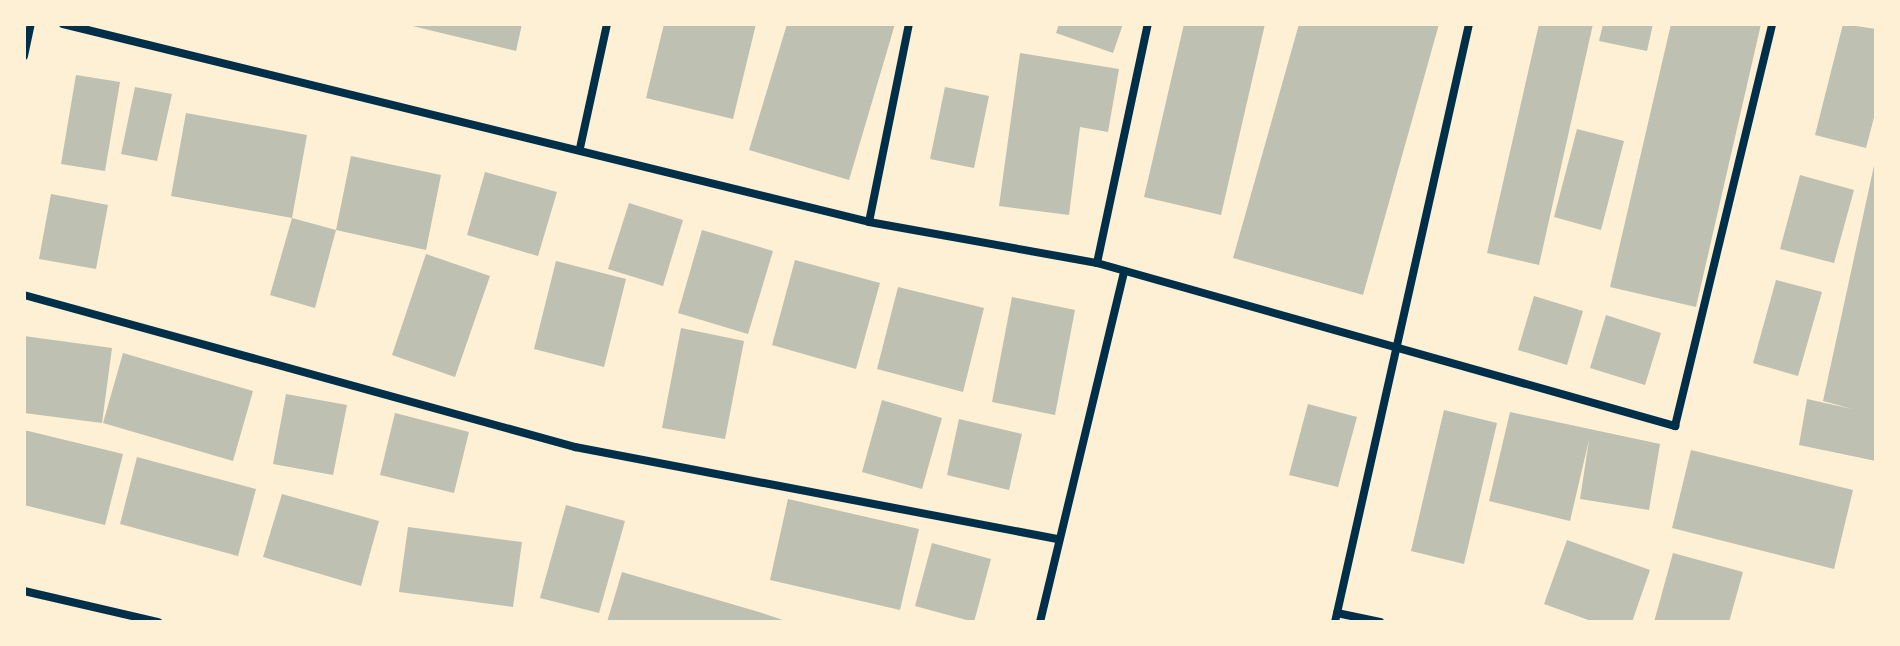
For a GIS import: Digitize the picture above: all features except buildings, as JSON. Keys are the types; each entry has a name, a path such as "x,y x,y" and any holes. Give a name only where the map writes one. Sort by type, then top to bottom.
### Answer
{"street":[{"path":"24,56 31,24"},
{"path":"63,24 580,148 869,222 1097,263 1675,426 1772,24"},
{"path":"580,148 607,24"},
{"path":"869,222 909,24"},
{"path":"1097,263 1148,24"},
{"path":"1380,622 1336,617 1469,24"},
{"path":"1040,622 1057,539 1124,271"},
{"path":"24,295 575,447 1057,539"},
{"path":"24,591 158,622"}]}
